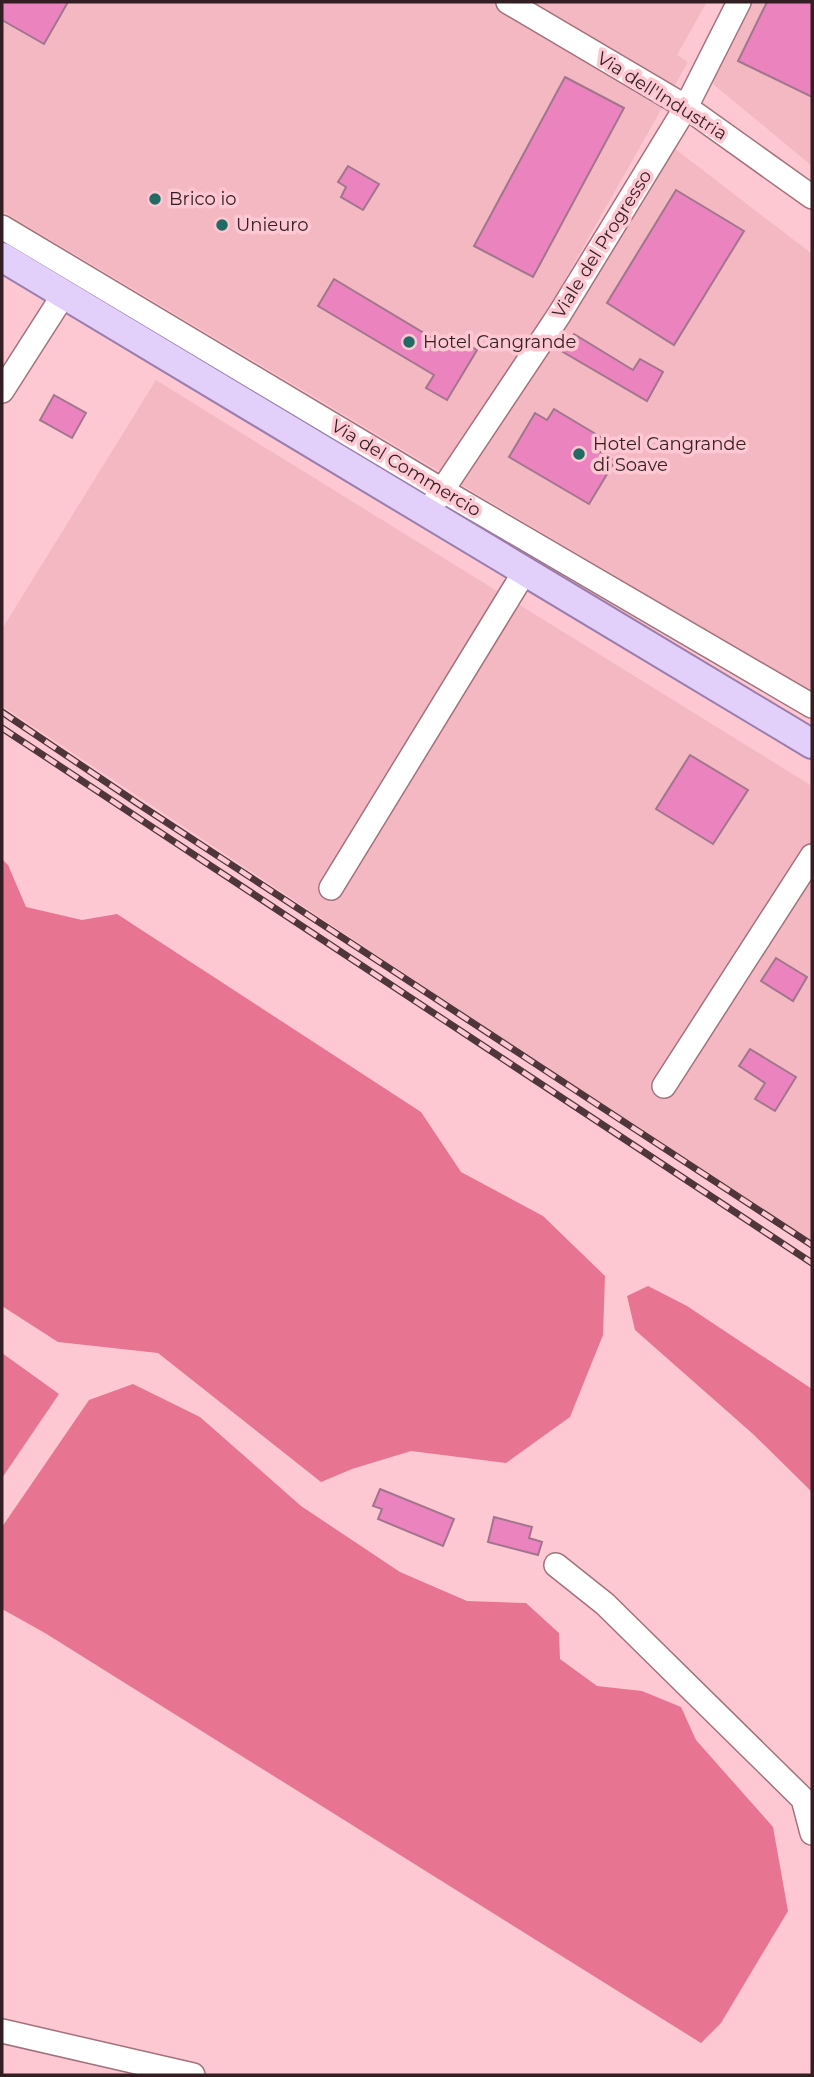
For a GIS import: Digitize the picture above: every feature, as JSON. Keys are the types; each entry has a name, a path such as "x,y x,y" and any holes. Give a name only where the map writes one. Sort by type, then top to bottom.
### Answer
{"main road":[{"path":"2,257 64,295 435,501 525,571 812,744"}],"street":[{"name":"Via dell'Industria","path":"508,2 686,107 812,197"},
{"name":"Viale del Progresso","path":"435,501 559,314 686,107 739,2"},
{"name":"Via del Commercio","path":"2,227 435,501 812,706"},
{"path":"2,391 64,295"},
{"path":"331,888 525,571"},
{"path":"664,1086 812,856"},
{"path":"556,1565 605,1604 803,1799 812,1833"},
{"path":"2,2031 193,2075"}],"shaded area":[{"path":"2,2 707,2 677,55 688,62 549,308 447,476 2,211"},
{"path":"747,2 812,2 812,166 707,79"},
{"path":"674,148 812,254 812,692 453,480 594,279"},
{"path":"156,380 812,786 812,1244 2,706 2,629"},
{"path":"2,859 8,865 26,907 82,920 117,914 421,1112 461,1172 543,1216 605,1276 603,1335 570,1417 506,1463 411,1451 352,1469 321,1482 158,1353 58,1342 2,1306"},
{"path":"648,1286 687,1306 812,1389 812,1492 753,1434 635,1330 627,1296"},
{"path":"2,1353 59,1394 2,1478"},
{"path":"133,1384 200,1417 301,1506 400,1572 467,1601 526,1603 559,1633 560,1659 597,1686 642,1691 681,1707 696,1740 773,1827 788,1911 721,2023 701,2043 45,1633 2,1609 2,1527 89,1400"}],"building":[{"path":"2,2 68,2 44,44 2,20"},
{"path":"767,2 812,2 812,97 738,61"},
{"path":"565,77 624,108 533,277 474,246"},
{"path":"348,166 379,184 363,210 341,197 346,187 338,182"},
{"path":"676,190 744,231 674,345 607,303"},
{"name":"Hotel Cangrande","path":"334,279 449,348 455,337 477,350 447,400 426,388 434,375 318,306"},
{"path":"574,334 633,370 640,359 663,372 647,401 563,352"},
{"path":"54,395 86,413 72,438 40,420"},
{"path":"554,409 604,439 597,450 615,461 589,504 509,457 535,413 547,420"},
{"path":"690,755 748,790 713,844 656,809"},
{"path":"776,958 807,977 793,1001 761,981"},
{"path":"750,1049 796,1077 775,1111 755,1099 765,1083 739,1066"},
{"path":"380,1489 454,1519 443,1546 378,1519 382,1509 373,1506"},
{"path":"494,1517 532,1527 529,1538 542,1542 538,1555 488,1542"}],"railway":[{"path":"2,712 812,1245"},
{"path":"2,728 812,1263"}],"place":[{"name":"Brico io","path":"155,199"},
{"name":"Unieuro","path":"222,225"},
{"name":"Hotel Cangrande","path":"409,342"},
{"name":"Hotel Cangrande di Soave","path":"579,454"}]}
